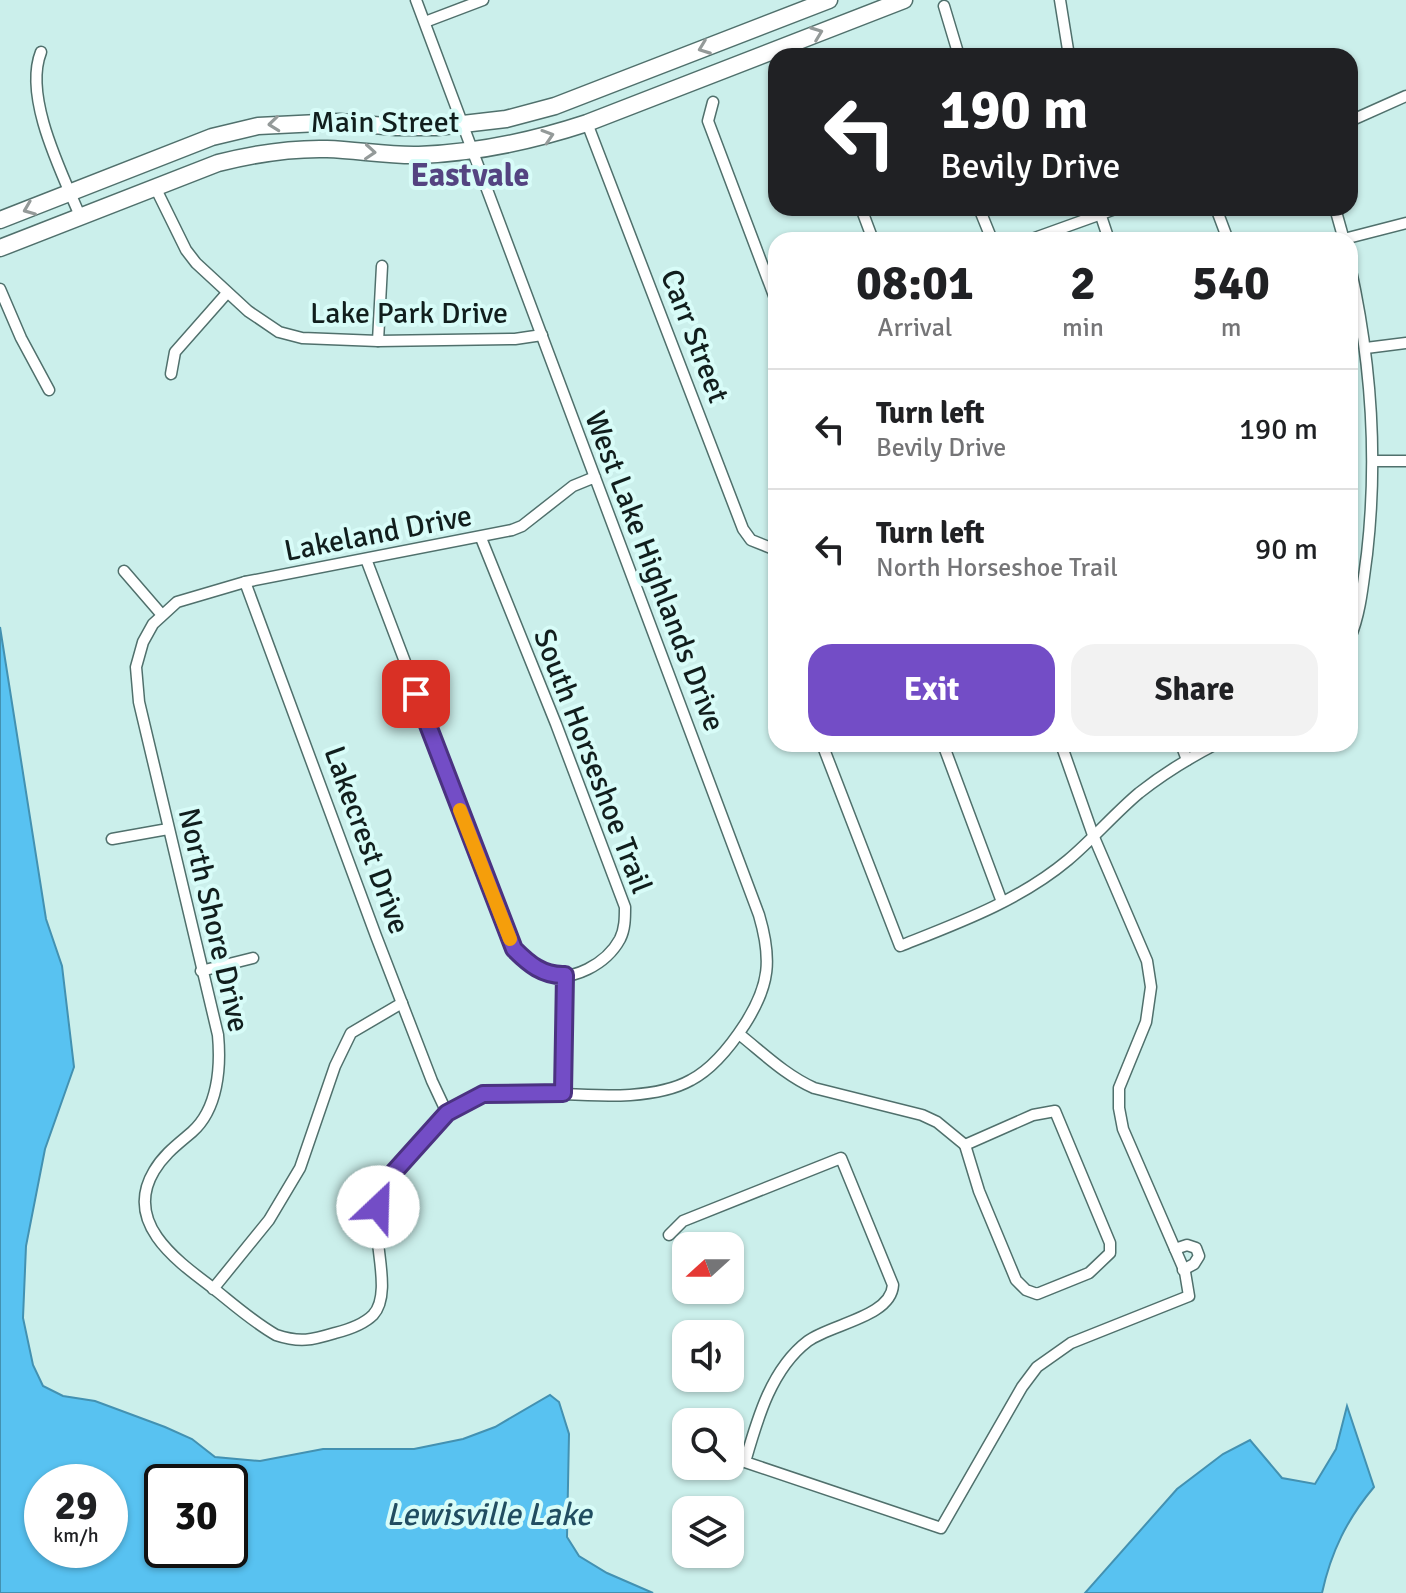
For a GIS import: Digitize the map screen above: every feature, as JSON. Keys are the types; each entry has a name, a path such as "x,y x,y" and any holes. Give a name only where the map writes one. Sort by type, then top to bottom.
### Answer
{"main road":[{"name":"Main Street","path":"0,220 212,137 258,126 339,122 396,127 463,125 506,119 555,106 829,0"},
{"name":"Main Street","path":"780,48 904,0"},
{"name":"Main Street","path":"0,248 218,163 284,150 327,149 417,155 472,151 536,140 768,53"}],"street":[{"name":"West Lake Highlands Drive","path":"416,0 766,939 767,975 763,991 739,1034 695,1078 680,1085 632,1094 483,1094 447,1113"},
{"path":"425,22 483,0"},
{"path":"1060,0 1068,48"},
{"path":"944,6 957,48"},
{"path":"41,52 35,78 38,102 80,216"},
{"path":"1358,117 1406,96"},
{"path":"713,102 708,121 768,280"},
{"name":"Carr Street","path":"587,123 743,529 751,540 768,547"},
{"name":"Lake Park Drive","path":"155,187 186,250 202,270 265,323 291,336 378,341 515,339 542,335"},
{"path":"1049,232 1088,216"},
{"path":"1358,236 1406,223"},
{"path":"378,341 382,266"},
{"path":"0,289 21,338 49,390"},
{"path":"171,374 175,352 227,293"},
{"path":"1358,299 1366,348 1373,461 1372,502 1358,613"},
{"path":"1366,348 1406,343"},
{"path":"1373,461 1406,461"},
{"name":"Lakeland Drive","path":"162,615 177,602 245,582 441,543 481,538 522,526 566,491 595,477"},
{"name":"South Horseshoe Trail","path":"481,538 625,907 622,932 607,957 582,971 565,975"},
{"path":"366,559 514,949 544,973 565,975 563,1093"},
{"path":"124,571 162,615"},
{"name":"Lakecrest Drive","path":"245,582 402,1003 447,1113"},
{"name":"North Shore Drive","path":"162,615 143,642 136,667 139,702 218,1035 221,1066 211,1101 198,1125 175,1144 152,1174 146,1206 155,1238 174,1259 267,1330 294,1341 342,1331 374,1314 381,1295 377,1226 383,1190 413,1149 447,1113"},
{"path":"825,752 900,946 1002,902 1031,886 1069,859 1140,792 1202,752"},
{"path":"946,752 1002,902"},
{"path":"669,1235 683,1221 841,1158 893,1285 892,1293 880,1309 831,1328 807,1342 785,1364 772,1385 745,1462 941,1528 1022,1387 1037,1367 1071,1343 1189,1296 1175,1249 1123,1129 1119,1108 1119,1088 1150,1006 1147,961 1093,835 1064,752"},
{"path":"1184,752 1187,760"},
{"path":"112,839 168,829"},
{"path":"201,971 253,958"},
{"path":"213,1289 269,1220 300,1168 335,1066 351,1033 402,1003"},
{"path":"739,1034 782,1071 800,1082 922,1115 937,1122 965,1145 979,1191 1016,1280 1026,1290 1037,1294 1089,1273 1110,1253 1110,1243 1055,1111 1033,1115 965,1145"},
{"path":"1175,1249 1187,1245 1196,1248 1199,1256 1194,1264 1183,1270"}],"water":[{"name":"Lewisville Lake","path":"0,627 46,919 62,966 74,1067 45,1149 26,1246 23,1318 33,1365 43,1386 63,1396 95,1401 165,1427 192,1439 215,1457 260,1461 323,1449 414,1449 463,1439 495,1427 550,1395 559,1402 569,1434 567,1537 579,1556 607,1573 653,1593 0,1593"},
{"path":"1347,1406 1374,1487 1341,1537 1322,1593 1085,1593 1177,1489 1223,1454 1250,1440 1282,1478 1315,1484 1336,1449"}],"slow traffic":[{"path":"460,810 510,939"}],"district":[{"name":"Eastvale","path":"470,175"}],"route":[{"path":"378,1207 383,1190 394,1172 447,1113 483,1094 563,1093 565,975 544,973 514,949 416,694"}]}
